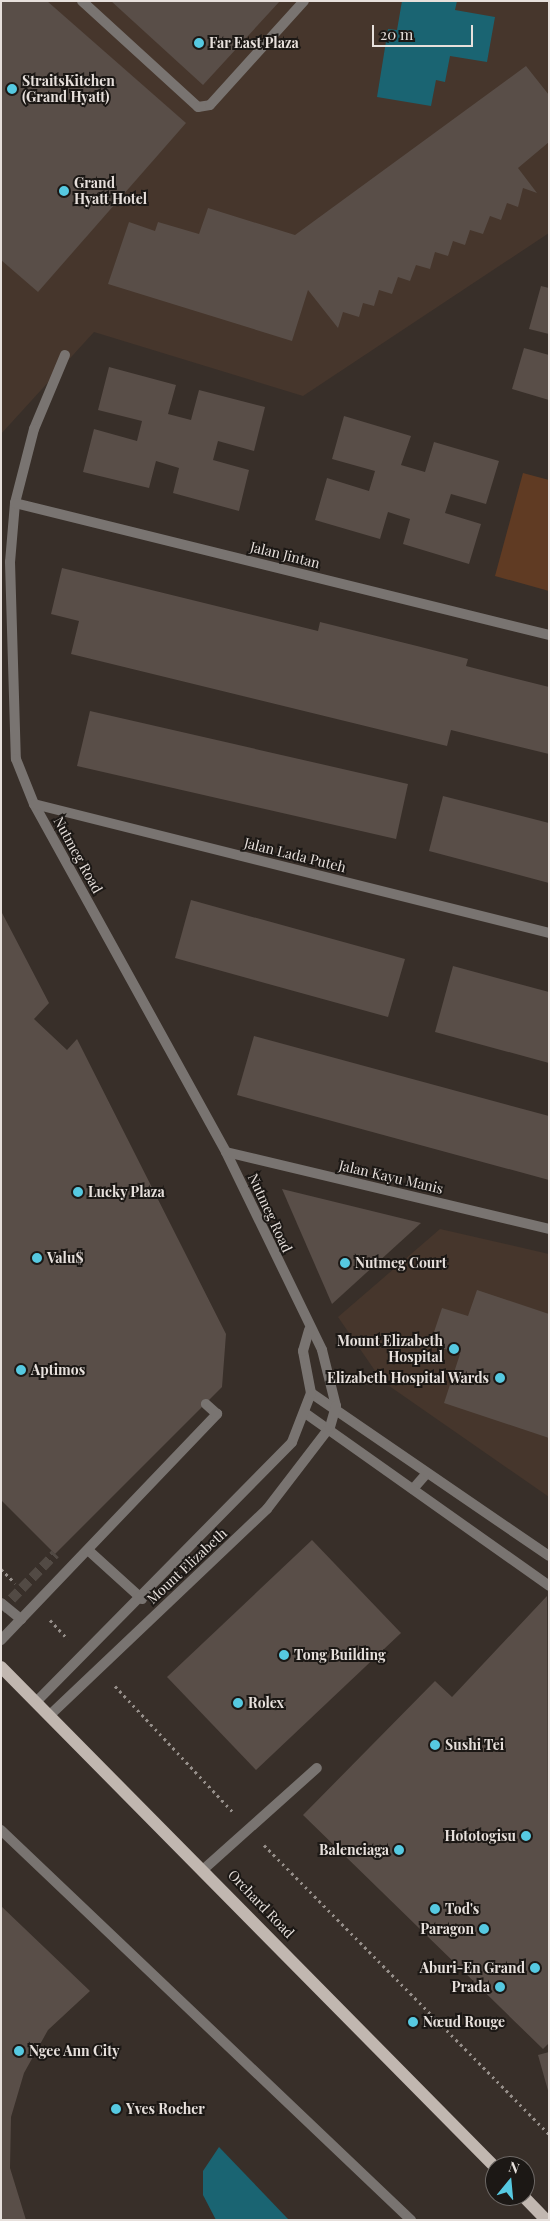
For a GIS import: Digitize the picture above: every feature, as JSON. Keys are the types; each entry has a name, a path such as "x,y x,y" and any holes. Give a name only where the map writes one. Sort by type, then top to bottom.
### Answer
{"main road":[{"name":"Orchard Road","path":"1,1667 51,1714 205,1868 485,2157"},
{"path":"533,2206 546,2220"}],"street":[{"path":"82,1 198,107 210,105 304,1"},
{"name":"Nutmeg Road","path":"65,355 34,429 15,503 10,562 16,759 34,804 226,1152 309,1330 322,1350 336,1406"},
{"name":"Jalan Jintan","path":"15,503 549,635"},
{"name":"Jalan Lada Puteh","path":"34,804 549,933"},
{"name":"Jalan Kayu Manis","path":"226,1152 549,1228"},
{"path":"309,1330 303,1351 311,1393 336,1406 426,1474 549,1556"},
{"name":"Mount Elizabeth","path":"37,1701 142,1599 261,1478 299,1434 311,1393"},
{"path":"1,1640 217,1414 206,1404"},
{"name":"Mount Elizabeth","path":"51,1714 267,1509 330,1427 336,1406"},
{"path":"305,1413 330,1427 549,1586"},
{"path":"413,1489 426,1474"},
{"path":"88,1550 142,1599"},
{"path":"1,1602 21,1619"},
{"path":"205,1868 317,1768"},
{"path":"1,1830 411,2220"}],"path":[{"path":"114,1687 249,1829 549,2134"}],"shaded area":[{"path":"1,1 549,1 549,233 303,396 94,332 1,434"},
{"path":"523,473 549,480 549,591 495,576"},
{"name":"Mount Elizabeth Hospital","path":"440,1229 549,1254 549,1497 382,1381 338,1317"}],"water":[{"path":"402,1 457,1 455,10 495,17 487,62 450,56 445,82 436,80 431,106 377,97 388,29 397,30"},
{"path":"219,2147 288,2219 216,2220 203,2195 203,2171"}],"building":[{"name":"Grand Hyatt Hotel","path":"1,1 47,1 186,123 38,292 1,260"},
{"name":"Far East Plaza","path":"111,1 280,1 203,85"},
{"path":"526,66 549,95 549,142 518,168 537,193 523,188 518,207 507,203 501,220 490,216 483,234 470,230 465,245 453,241 448,256 435,252 430,269 416,265 410,281 398,277 392,294 379,290 374,306 363,303 359,317 343,312 338,328 308,290 292,341 108,284 129,222 155,231 158,222 199,234 208,208 295,235"},
{"path":"541,286 549,288 549,334 529,329"},
{"path":"524,348 549,355 549,400 512,389"},
{"path":"109,367 176,385 168,414 191,420 199,390 265,407 254,451 218,441 213,460 249,470 239,511 173,493 179,468 156,461 149,488 83,472 94,429 137,441 142,421 98,410"},
{"path":"344,416 411,436 401,465 425,472 434,442 499,461 486,504 451,494 445,513 481,524 469,564 403,544 410,519 388,512 380,539 315,520 327,478 369,491 375,471 332,459"},
{"path":"62,568 318,631 320,622 468,659 466,666 549,687 549,754 451,730 447,746 71,654 79,621 51,614"},
{"path":"90,711 408,784 396,839 77,766"},
{"path":"443,796 549,823 549,883 429,851"},
{"path":"191,900 405,959 388,1017 175,958"},
{"name":"Lucky Plaza","path":"1,911 49,1003 34,1019 67,1050 77,1039 226,1334 222,1387 55,1554 1,1500"},
{"path":"453,966 549,992 549,1063 435,1032"},
{"path":"254,1036 549,1116 549,1180 237,1095"},
{"name":"Nutmeg Court","path":"282,1189 421,1223 332,1304"},
{"name":"Elizabeth Hospital Wards","path":"477,1290 549,1314 549,1438 444,1403 460,1354 430,1344 442,1308 468,1316"},
{"name":"Tong Building","path":"312,1540 401,1633 256,1770 167,1677"},
{"name":"Paragon","path":"547,1596 549,2043 543,2049 303,1815 435,1681 452,1697"},
{"name":"Ngee Ann City","path":"1,1906 90,1991 48,2030 24,2073 11,2117 10,2168 26,2220 1,2220"},
{"path":"549,2052 549,2094 538,2055"}],"tunnel":[{"path":"1,1610 55,1554"}],"place":[{"name":"Far East Plaza","path":"199,43"},
{"name":"StraitsKitchen (Grand Hyatt)","path":"12,89"},
{"name":"Grand Hyatt Hotel","path":"64,191"},
{"name":"Lucky Plaza","path":"78,1192"},
{"name":"Valu$","path":"37,1258"},
{"name":"Nutmeg Court","path":"345,1263"},
{"name":"Mount Elizabeth Hospital","path":"454,1349"},
{"name":"Aptimos","path":"21,1370"},
{"name":"Elizabeth Hospital Wards","path":"500,1378"},
{"name":"Tong Building","path":"284,1655"},
{"name":"Rolex","path":"238,1703"},
{"name":"Sushi Tei","path":"435,1745"},
{"name":"Hototogisu","path":"526,1836"},
{"name":"Balenciaga","path":"399,1850"},
{"name":"Tod's","path":"435,1909"},
{"name":"Paragon","path":"484,1929"},
{"name":"Aburi-En Grand","path":"535,1968"},
{"name":"Prada","path":"500,1987"},
{"name":"Nœud Rouge","path":"413,2022"},
{"name":"Ngee Ann City","path":"19,2051"},
{"name":"Yves Rocher","path":"116,2109"}]}
